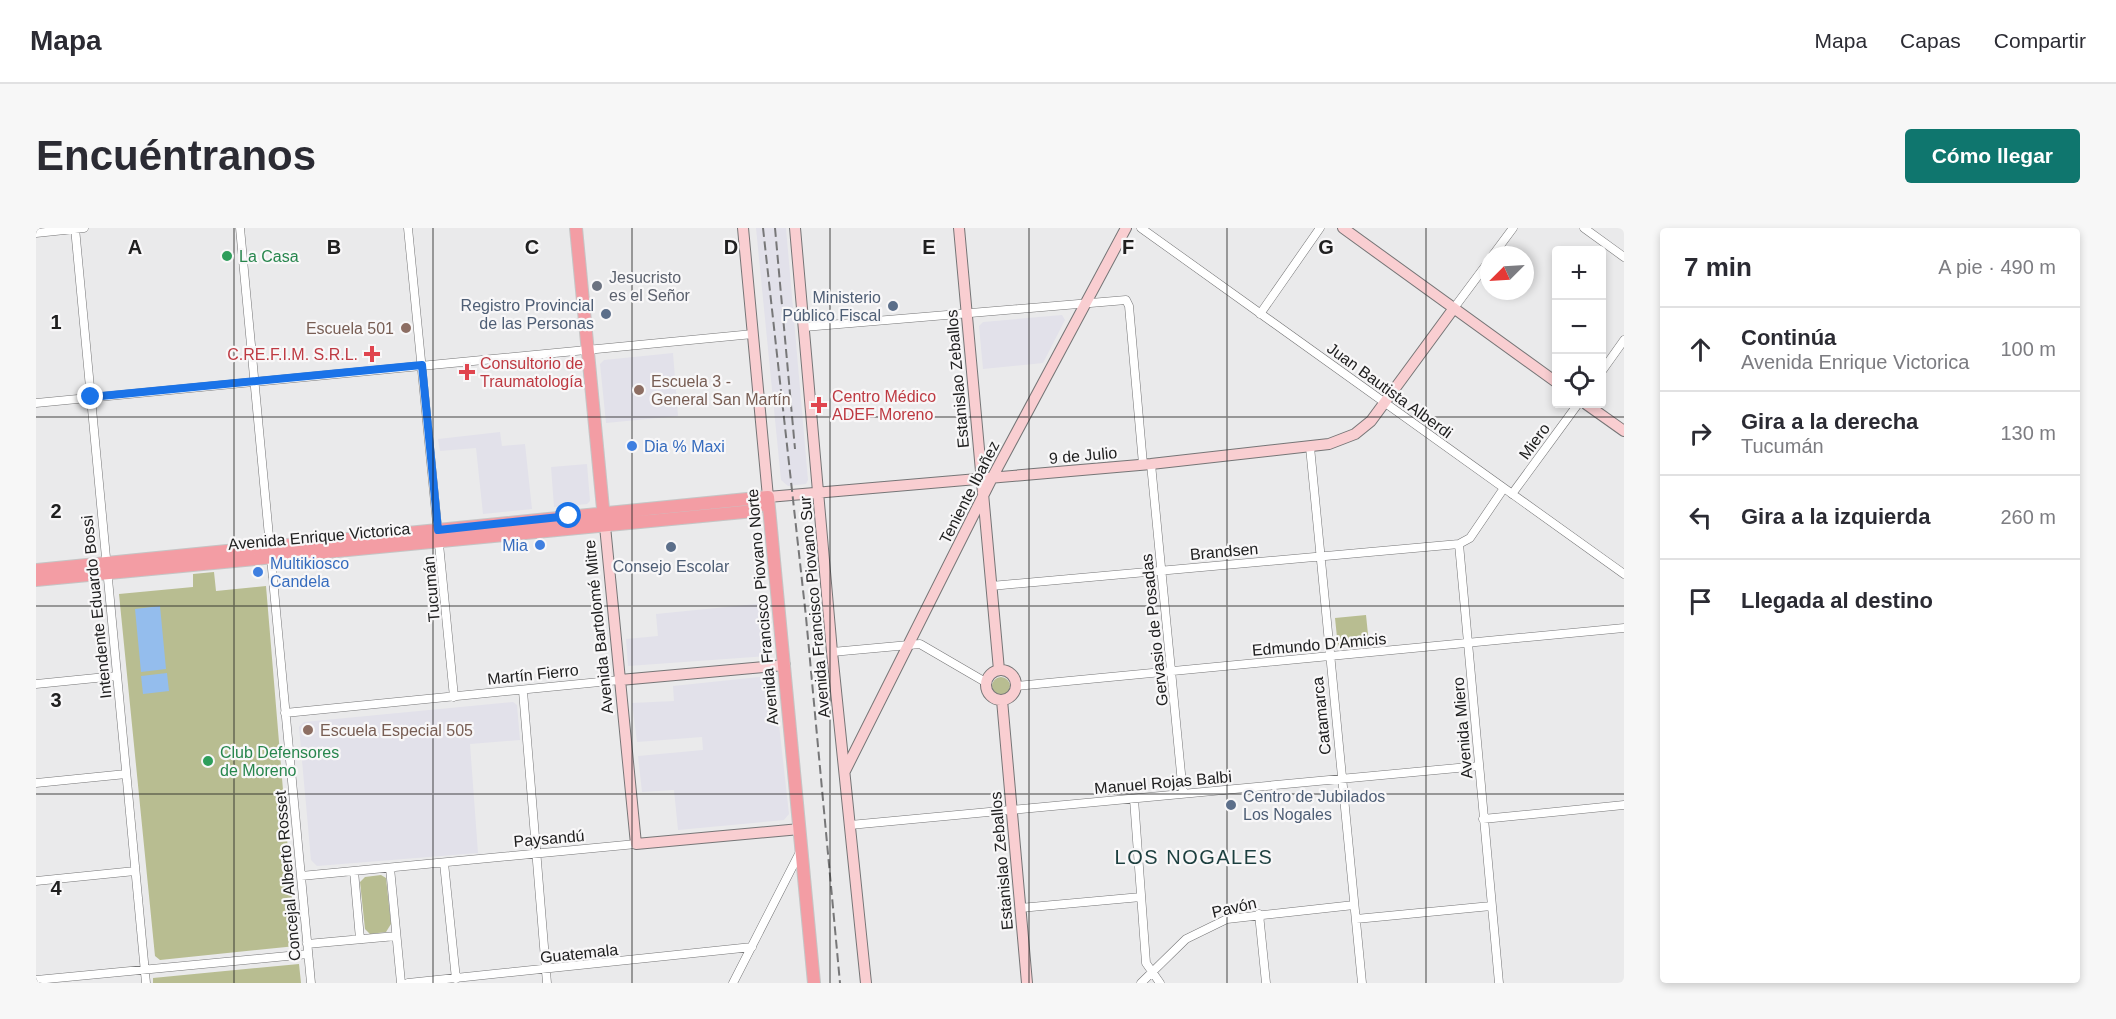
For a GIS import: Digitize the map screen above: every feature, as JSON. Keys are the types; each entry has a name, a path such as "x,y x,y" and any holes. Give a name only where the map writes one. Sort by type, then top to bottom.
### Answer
{"main road":[{"name":"Avenida Bartolomé Mitre","path":"576,228 604,526"},
{"name":"Avenida Enrique Victorica","path":"439,536 603,513 768,497"},
{"name":"Avenida Enrique Victorica","path":"36,580 106,569 270,552 439,536 604,526 754,511 768,497"},
{"name":"Avenida Francisco Piovano Norte","path":"768,497 814,983"},
{"name":"Avenida Enrique Victorica","path":"36,570 106,569"}],"street":[{"path":"36,233 78,228"},
{"name":"Intendente Eduardo Bossi","path":"78,228 106,569 146,983"},
{"name":"Concejal Alberto Rosset","path":"240,228 311,983"},
{"name":"Tucumán","path":"408,228 454,698"},
{"name":"Avenida Francisco Piovano Norte","path":"744,228 768,497"},
{"name":"Avenida Francisco Piovano Sur","path":"795,228 832,652 866,983"},
{"name":"Estanislao Zeballos","path":"959,228 999,670"},
{"name":"Teniente Ibañez","path":"844,773 992,478 1126,228"},
{"name":"Juan Bautista Alberdi","path":"1141,228 1624,574"},
{"path":"1260,314 1320,228"},
{"path":"1343,228 1552,378"},
{"path":"1500,246 1513,228"},
{"path":"1584,228 1624,257"},
{"path":"1386,403 1480,273"},
{"name":"Gervasio de Posadas","path":"1087,301 1126,300 1129,306 1161,570 1183,794"},
{"path":"804,327 1087,301"},
{"path":"36,403 753,334"},
{"path":"1606,365 1624,340"},
{"name":"9 de Julio","path":"768,497 1147,464 1310,447 1329,444 1355,434 1364,428 1386,403"},
{"name":"Miero","path":"1512,494 1575,408"},
{"path":"1592,408 1624,431"},
{"name":"Catamarca","path":"1310,447 1362,983"},
{"path":"1459,544 1470,538 1504,488"},
{"name":"Avenida Bartolomé Mitre","path":"604,526 636,844"},
{"name":"Brandsen","path":"991,586 1459,544"},
{"name":"Avenida Miero","path":"1459,544 1499,983"},
{"name":"Edmundo D'Amicis","path":"1016,686 1469,644 1624,627"},
{"path":"832,652 910,643 926,645 987,683 992,698 1002,700 1009,698 1016,686 1011,674 999,670 992,673 987,683"},
{"name":"Martín Fierro","path":"285,713 785,664"},
{"path":"36,684 116,676"},
{"path":"523,691 547,983"},
{"name":"Estanislao Zeballos","path":"1002,700 1027,983"},
{"name":"Manuel Rojas Balbi","path":"850,825 1479,766"},
{"path":"36,783 126,774"},
{"path":"1134,799 1146,963 1150,973 1160,983"},
{"path":"1483,819 1624,805"},
{"name":"Paysandú","path":"301,876 800,829"},
{"path":"733,983 802,848"},
{"path":"444,863 456,979"},
{"path":"390,868 401,983"},
{"path":"36,881 135,871"},
{"path":"354,871 360,939"},
{"path":"1020,908 1141,897"},
{"name":"Pavón","path":"1141,983 1186,939 1227,919 1354,905"},
{"path":"1356,919 1491,906"},
{"path":"1259,914 1266,983"},
{"path":"307,944 396,936"},
{"name":"Guatemala","path":"408,983 752,947"},
{"path":"36,980 308,954"}],"shaded area":[{"path":"756,228 786,228 808,480 806,484 788,486 781,480"},
{"path":"1062,315 1065,320 1043,363 983,369 979,326 983,322"},
{"name":"Escuela 3 - General San Martín","path":"673,353 678,416 606,423 600,364 604,360"},
{"path":"500,432 502,446 525,444 532,509 483,514 476,448 440,451 438,439"},
{"path":"587,464 590,501 587,504 554,507 551,467"},
{"path":"767,603 771,652 768,656 628,666 626,639 658,636 656,614"},
{"path":"769,676 774,680 789,814 784,820 678,830 674,790 642,792 638,756 703,750 702,737 637,742 632,703 674,701 673,686"},
{"path":"513,702 517,705 520,740 470,744 478,853 317,866 311,860 299,727 304,722"}],"green space":[{"name":"Club Defensores de Moreno","path":"214,572 216,591 266,586 296,946 160,960 155,956 119,594 193,587 193,574"},
{"path":"1366,615 1369,644 1338,647 1335,618"},
{"path":"997,677 1005,677 1010,682 1008,693 997,695 992,690 992,682"},
{"path":"381,875 386,878 391,924 386,932 370,934 365,929 360,882 365,877"},
{"path":"299,964 301,983 153,983 153,978"}],"water":[{"path":"160,606 166,669 141,672 135,609"},
{"path":"167,673 169,691 143,694 141,676"}],"railway":[{"path":"763,228 806,617 840,983"},
{"path":"775,228 795,449"}],"place":[{"name":"La Casa","path":"227,256"},
{"name":"Jesucristo es el Señor","path":"597,286"},
{"name":"Ministerio Público Fiscal","path":"893,306"},
{"name":"Registro Provincial de las Personas","path":"606,314"},
{"name":"Escuela 501","path":"406,328"},
{"name":"C.RE.F.I.M. S.R.L.","path":"372,354"},
{"name":"Consultorio de Traumatología","path":"467,372"},
{"name":"Escuela 3 - General San Martín","path":"639,390"},
{"name":"Centro Médico ADEF Moreno","path":"819,405"},
{"name":"Dia % Maxi","path":"632,446"},
{"name":"Mia","path":"540,545"},
{"name":"Consejo Escolar","path":"671,547"},
{"name":"Multikiosco Candela","path":"258,572"},
{"name":"Escuela Especial 505","path":"308,730"},
{"name":"Club Defensores de Moreno","path":"208,761"},
{"name":"Centro de Jubilados Los Nogales","path":"1231,805"}],"district":[{"name":"LOS NOGALES","path":"1194,857"}],"route":[{"path":"91,397 422,365 438,530 569,516"}]}
